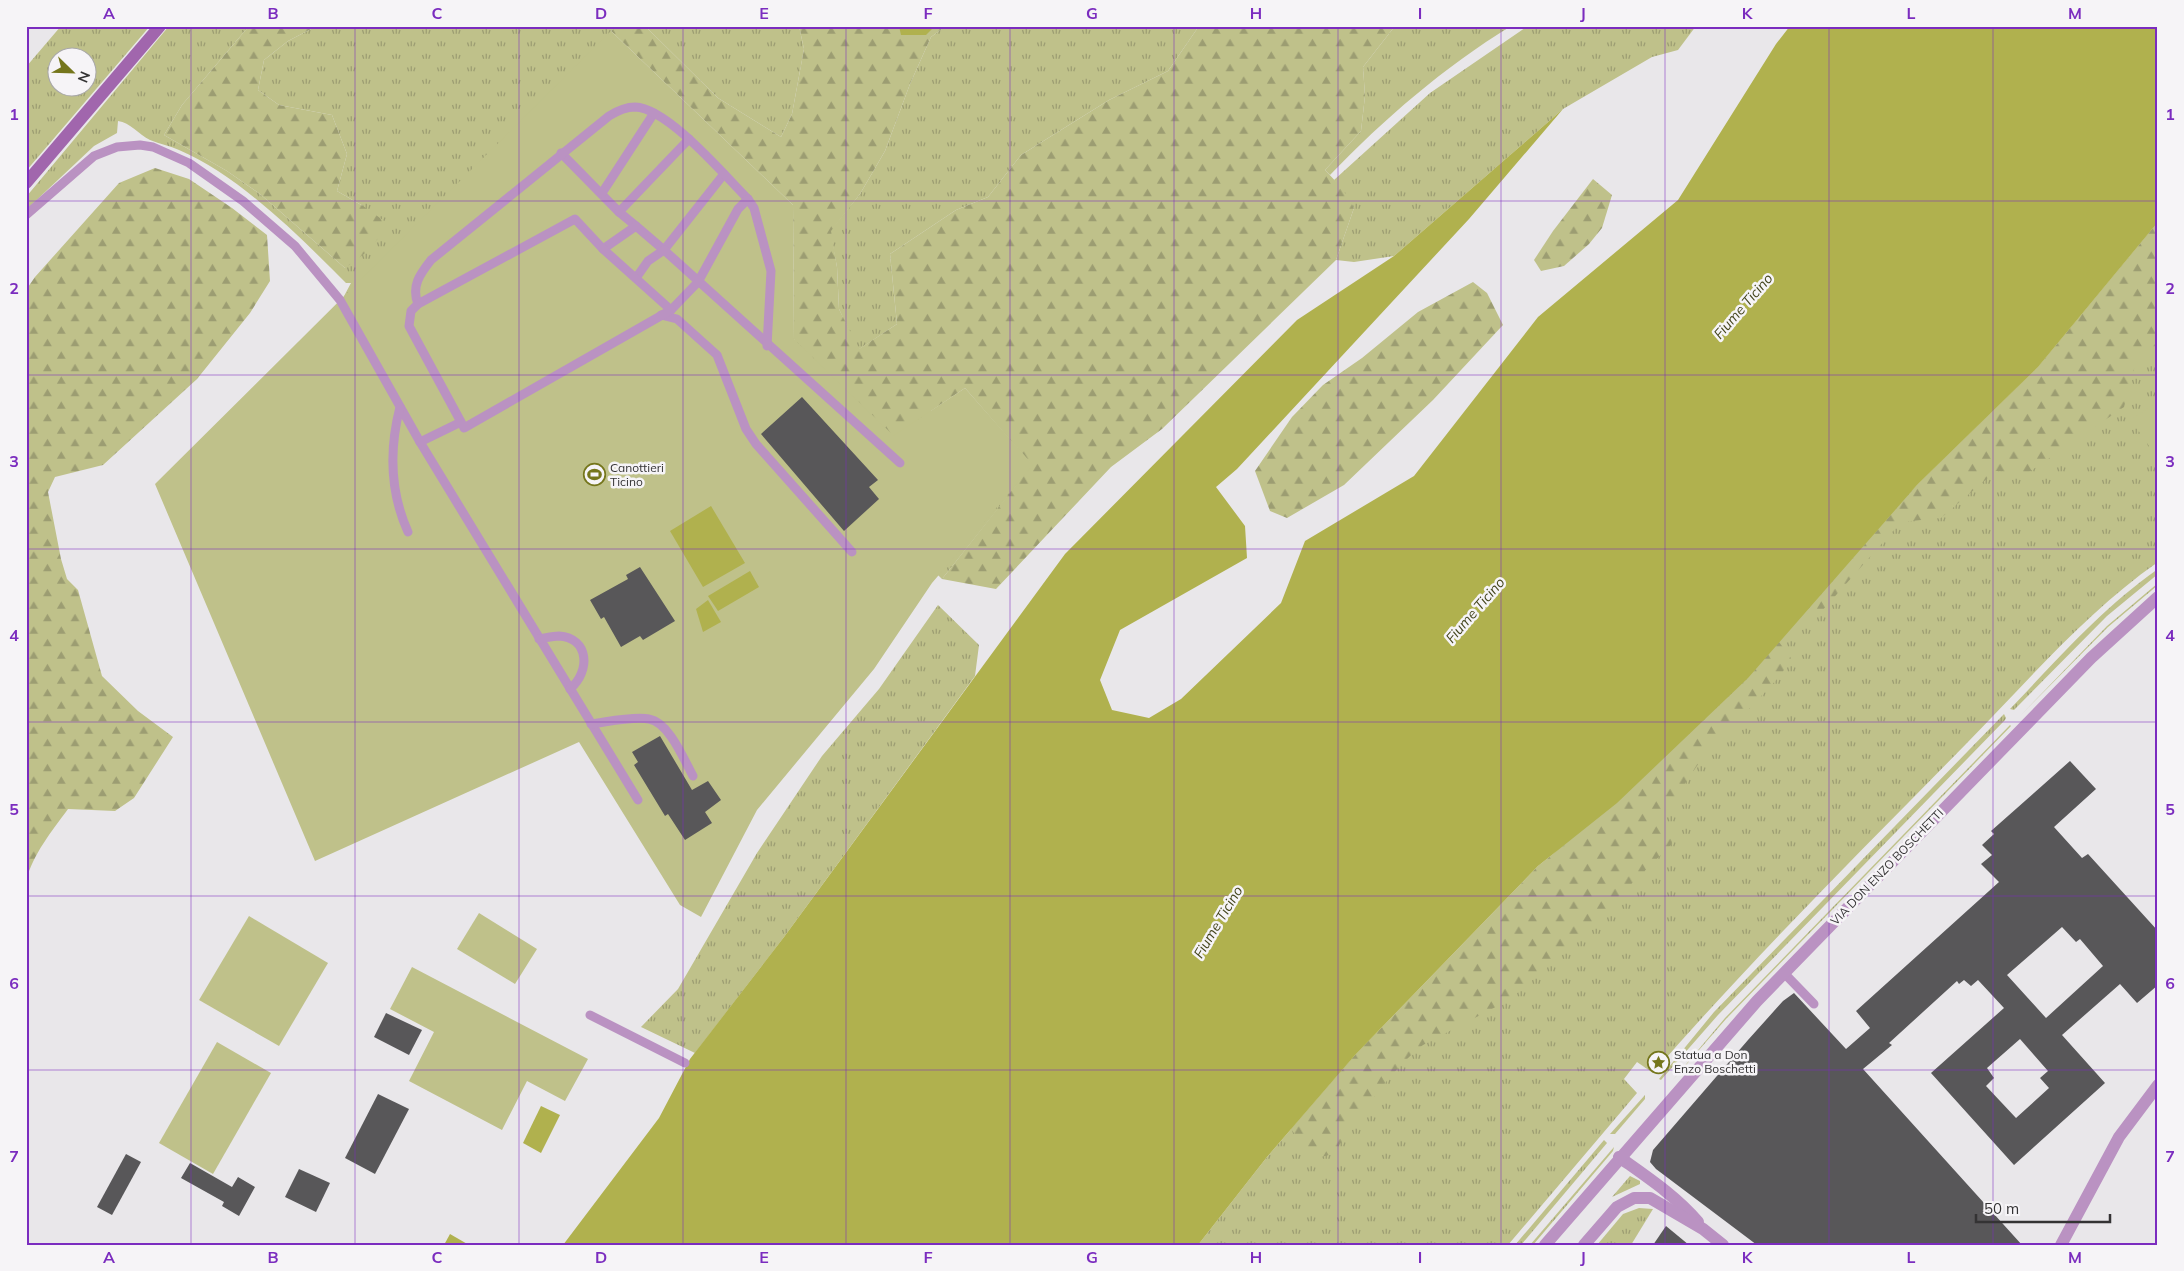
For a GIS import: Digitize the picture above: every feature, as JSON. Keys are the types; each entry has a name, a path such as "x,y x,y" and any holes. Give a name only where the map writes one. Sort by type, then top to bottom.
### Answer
{"street":[{"path":"26,183 160,26"},
{"name":"VIA DON ENZO BOSCHETTI","path":"1545,1245 1717,1044 1784,973 2091,658 2158,597"},
{"path":"2061,1245 2119,1137 2158,1085"},
{"path":"1623,1153 1685,1207 1703,1228 1723,1245"},
{"path":"1584,1245 1617,1207 1634,1198 1650,1198 1703,1228"}],"lane":[{"path":"418,304 414,294 416,286 430,260 609,116 621,109 634,107 654,113 689,139 748,199 754,208 771,271 767,346"},
{"path":"602,193 654,113"},
{"path":"619,212 689,139"},
{"path":"26,215 94,156 106,150 140,145 153,147 179,157 243,201 295,246 340,300 420,442 638,800"},
{"path":"561,153 619,212 664,250 767,346 900,463"},
{"path":"636,278 648,261 664,250 724,174"},
{"path":"420,442 462,425 671,310 698,282 738,209 748,199"},
{"path":"462,425 408,326 411,311 418,304 575,219 603,249 671,310"},
{"path":"603,249 636,226"},
{"path":"661,315 677,320 717,356 746,428 756,444 852,552"},
{"path":"400,407 394,430 392,456 394,486 399,510 408,532"},
{"path":"539,639 560,636 569,639 578,646 585,663 584,672 578,682 570,689"},
{"path":"591,724 641,718 657,722 667,730 693,776"},
{"path":"1784,973 1814,1004"},
{"path":"590,1015 685,1063"}],"green space":[{"path":"61,26 150,26 98,87 98,48 48,48 48,98 88,98 26,171 26,67"},
{"path":"169,26 249,26 182,105 164,135 227,171 260,194 345,268 363,206 337,191 347,154 332,115 279,105 258,90 264,60 288,41 317,26 616,26 611,31 794,339 1033,465 942,579 907,545 343,298 351,283 346,283 309,246 247,191 202,161 150,140 122,122 118,121 117,133 94,146 26,210 26,197"},
{"path":"249,26 317,26 288,41 264,60 258,90 279,105 332,115 347,154 337,191 390,225 364,254 345,268 260,194 227,171 164,135 182,105"},
{"path":"616,26 645,26 718,98 781,137 792,114 804,49 799,26 946,26 931,37 910,84 885,151 860,194 831,231 837,267 839,309 859,349 897,324 890,254 956,210 988,197 1021,155 1109,100 1168,71 1199,26 1395,26 1363,67 1365,96 1361,131 1325,170 1342,188 1354,208 1336,260 1162,429 1111,467 996,589 942,579 1032,465 965,388 894,436 794,339 793,205 611,31"},
{"path":"645,26 799,26 804,49 792,114 781,137 718,98"},
{"path":"946,26 1199,26 1168,71 1109,100 1021,155 988,197 956,210 890,254 897,324 858,350 839,309 837,267 830,231 860,194 885,151 910,84 931,37"},
{"path":"1395,26 1511,26 1462,59 1416,95 1330,175 1325,170 1361,131 1365,96 1363,67"},
{"path":"1528,26 1696,26 1678,50 1652,57 1563,109 1394,256 1354,262 1336,260 1354,208 1334,180 1430,93"},
{"name":"Canottieri Ticino","path":"611,31 793,205 794,339 893,436 965,388 1033,465 932,583 874,669 757,810 701,917 680,905 579,742 315,861 155,484"},
{"path":"155,168 189,179 232,208 267,235 270,281 250,313 197,379 103,465 55,477 48,492 61,559 67,579 78,590 102,676 138,711 173,737 134,798 115,811 68,809 38,852 26,881 26,290 35,277 119,183"},
{"path":"1593,179 1612,195 1602,228 1589,244 1564,266 1541,271 1534,260 1553,231"},
{"path":"2158,222 2158,562 2106,603 2058,649 1768,947 1653,1073 1637,1062 1624,1079 1637,1093 1508,1245 1198,1245 1267,1157 1356,1054 1917,485 2038,367"},
{"path":"2158,222 2158,341 2135,365 2124,407 2026,474 1996,471 1941,518 1901,522 1821,612 1804,614 1917,485 2038,367"},
{"path":"1473,282 1487,293 1503,325 1433,400 1344,485 1287,518 1270,511 1255,471 1292,417 1323,385 1362,358 1418,312"},
{"path":"2158,401 2158,459 2131,420"},
{"path":"2158,569 2158,574 2107,616 2014,710 2010,709 2099,618 2137,584"},
{"path":"2158,583 2158,585 2108,627 2020,716 2107,626"},
{"path":"938,605 979,645 975,676 784,937 695,1053 641,1027 678,989 757,853 822,756 879,689"},
{"path":"1779,642 1791,658 1781,675 1701,760 1656,826 1674,827 1671,845 1542,972 1509,1000 1423,1045 1410,1056 1375,1096 1333,1154 1313,1159 1291,1129 1356,1054 1538,866 1617,803 1748,678"},
{"path":"2004,714 2005,720 1718,1015 1661,1080 1659,1079 1714,1012"},
{"path":"2010,725 1726,1019 1672,1081 1725,1018"},
{"path":"479,913 537,949 515,984 457,949"},
{"path":"249,916 328,963 279,1046 199,1000"},
{"path":"412,967 588,1059 565,1101 527,1081 502,1130 409,1081 434,1032 390,1009"},
{"path":"217,1042 271,1073 213,1174 159,1143"},
{"path":"1645,1095 1645,1099 1615,1134 1610,1134"},
{"path":"1604,1140 1607,1143 1521,1245 1515,1245"},
{"path":"1614,1147 1613,1151 1533,1245 1530,1245"},
{"path":"1630,1176 1640,1181 1640,1184 1612,1197"},
{"path":"1639,1208 1653,1209 1631,1245 1597,1245 1623,1214"}],"water":[{"path":"899,26 935,26 926,35 901,35"},
{"name":"Fiume Ticino","path":"1790,26 2158,26 2158,222 2038,367 1917,485 1748,678 1617,803 1538,866 1356,1054 1267,1157 1198,1245 563,1245 659,1118 690,1059 784,937 1065,554 1297,320 1394,256 1563,109 1469,219 1237,469 1216,487 1245,526 1247,558 1120,630 1100,680 1112,710 1149,718 1181,699 1281,603 1305,541 1414,476 1538,317 1678,200 1776,44"},
{"path":"711,506 745,563 703,587 670,531"},
{"path":"750,571 759,587 718,611 708,596"},
{"path":"708,600 721,622 703,632 696,609"},
{"path":"541,1106 560,1115 541,1153 523,1143"},
{"path":"450,1234 469,1245 444,1245"}],"building":[{"path":"802,397 878,480 869,487 879,499 844,531 761,434"},
{"path":"640,567 675,621 643,640 640,636 621,647 604,617 601,619 590,600 628,579 626,575"},
{"path":"660,736 692,790 708,781 721,800 705,812 712,823 685,840 668,814 665,816 634,765 638,762 632,752"},
{"path":"2070,761 2096,789 2054,827 2082,858 2088,854 2158,931 2158,985 2137,1003 2120,984 2062,1035 2105,1083 2014,1165 1931,1073 2004,1008 1978,980 1971,986 1964,980 1959,984 1957,981 1889,1043 1892,1045 1863,1069 2022,1245 1757,1245 1656,1169 1650,1162 1653,1150 1783,1001 1794,993 1846,1049 1870,1028 1856,1011 1999,882 1981,864 1992,855 1982,845 1994,834 1991,831","holes":["2062,927 2076,942 2080,939 2103,966 2046,1018 2007,975","2020,1039 2048,1071 2040,1078 2049,1088 2016,1118 1986,1086 1994,1078 1987,1068"]},
{"path":"386,1013 422,1030 409,1055 374,1037"},
{"path":"378,1094 409,1109 375,1174 345,1158"},
{"path":"126,1154 141,1162 112,1215 97,1207"},
{"path":"190,1163 232,1187 238,1177 255,1187 239,1216 222,1206 224,1202 181,1178"},
{"path":"299,1169 330,1183 316,1212 285,1197"},
{"path":"1666,1226 1689,1245 1653,1245"}],"place":[{"name":"Canottieri Ticino","path":"594,475"},
{"name":"Statua a Don Enzo Boschetti","path":"1658,1062"}]}
